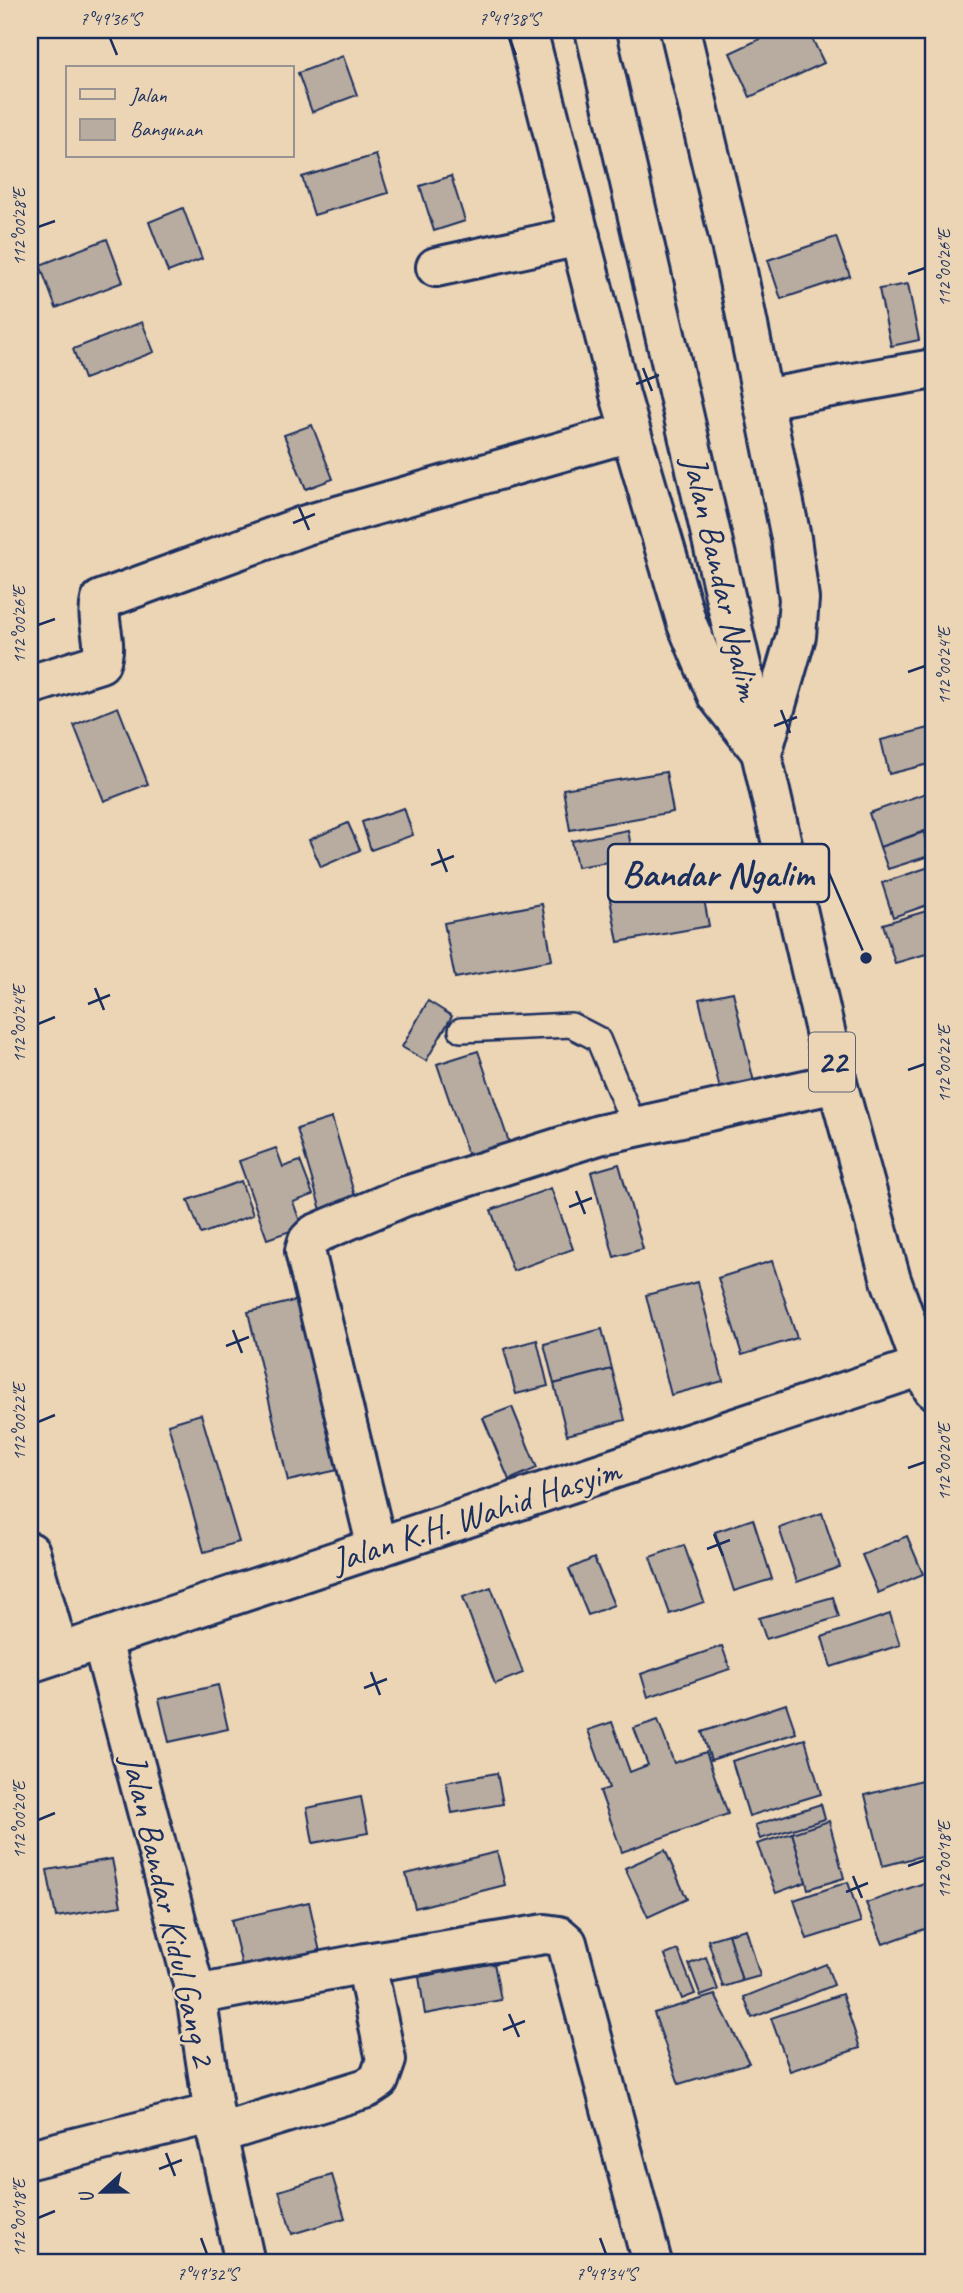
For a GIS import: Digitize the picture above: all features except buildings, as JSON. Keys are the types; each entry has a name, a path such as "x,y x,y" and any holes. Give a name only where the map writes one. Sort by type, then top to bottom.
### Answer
{"main road":[{"path":"527,30 630,432 687,624 717,695 762,753"},
{"name":"Jalan Bandar Ngalim","path":"595,30 837,1083 891,1280 928,1378"},
{"path":"680,30 736,266 791,538 799,599 796,636 762,753"},
{"path":"436,267 580,236"},
{"path":"763,399 933,369"},
{"path":"30,685 100,663 106,649 98,613 102,600 306,525 630,432"},
{"path":"377,1548 305,1251 308,1241 315,1234 403,1197 521,1158 599,1135 837,1083"},
{"name":"Jalan K.H. Wahid Hasyim","path":"44,1658 377,1548 928,1378"},
{"path":"30,1552 44,1658"},
{"name":"Jalan Bandar Kidul Gang 2","path":"102,1641 196,1995 215,2123 245,2263"},
{"path":"196,1995 366,1963 545,1934 559,1936 567,1943 652,2263"},
{"path":"30,2159 215,2123 367,2088 379,2080 386,2060 366,1963"}],"lane":[{"path":"461,1030 571,1025 585,1031 598,1040 635,1128"}],"place":[{"name":"Bandar Ngalim","path":"866,958"}]}
